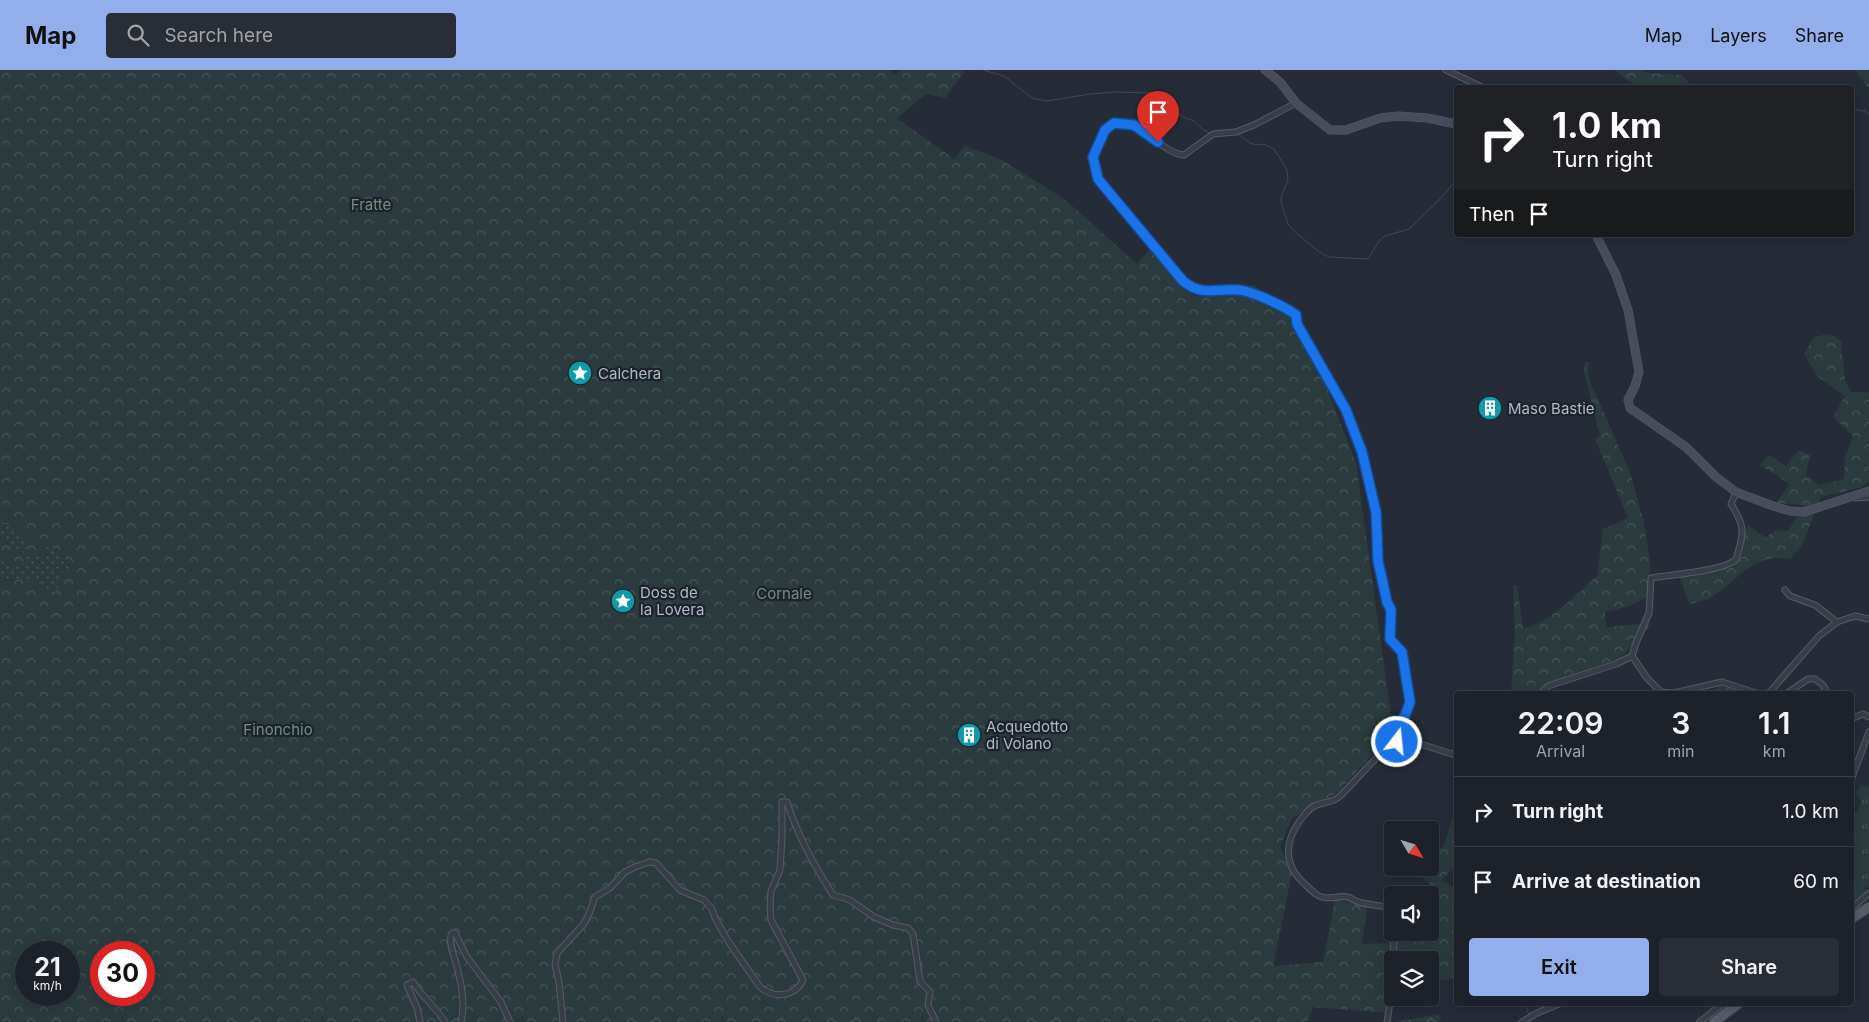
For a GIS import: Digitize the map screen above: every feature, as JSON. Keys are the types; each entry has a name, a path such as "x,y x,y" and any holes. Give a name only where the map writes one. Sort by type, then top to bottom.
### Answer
{"main road":[{"path":"1854,917 1867,908"},
{"path":"1714,1022 1735,1006"}],"street":[{"path":"1265,70 1280,82 1296,103 1330,130 1346,130 1365,122 1398,116 1427,118 1454,124"},
{"path":"1446,70 1478,85"},
{"path":"1296,103 1254,125 1236,132 1213,134 1184,154 1171,150 1134,125 1114,123 1105,130 1093,157 1093,162 1097,170 1098,179 1183,281 1191,288 1203,292 1241,290 1251,292 1288,309 1296,315 1297,324 1346,410 1362,452 1373,497 1378,561 1387,602 1391,610 1390,639 1402,652 1410,702 1397,737 1397,742"},
{"path":"1597,237 1616,275 1629,318 1639,372 1628,400 1630,408 1686,447 1716,477 1736,492 1790,511 1813,510 1869,491"},
{"path":"1543,691 1548,686 1616,664 1632,656 1649,613 1651,578 1703,571 1728,564 1736,559 1743,527 1739,516 1731,504 1736,492"},
{"path":"1849,497 1869,497"},
{"path":"1785,590 1790,596 1815,605 1837,622"},
{"path":"1771,691 1820,636 1837,622 1855,616 1869,619"},
{"path":"1632,656 1647,678 1660,691"},
{"path":"1791,691 1808,680 1815,679 1823,685 1826,691"},
{"path":"1683,691 1722,682 1749,691"},
{"path":"1854,718 1863,714 1869,717"},
{"path":"1854,772 1869,732"},
{"path":"1384,907 1361,903 1348,897 1332,899 1320,897 1300,880 1293,870 1288,851 1291,836 1307,811 1321,802 1330,802 1338,798 1356,777 1390,746 1397,742 1408,740 1452,754 1454,753"},
{"path":"563,1022 559,982 555,964 557,952 590,914 595,897 610,888 625,872 635,866 649,862 656,863 680,890 704,900 712,910 728,941 760,988 772,995 784,995 796,990 803,980 771,920 770,905 772,891 780,870 782,802 787,802 793,820 809,853 833,895 850,900 874,917 893,925 908,928 913,934 920,981 930,992 928,1005 936,1022"},
{"path":"1854,906 1869,893"},
{"path":"1854,912 1867,908"},
{"path":"461,1022 463,1004 459,973 450,939 452,933 455,933 468,957 495,993 510,1022"},
{"path":"420,1022 417,1008 407,985 412,982 445,1022"},
{"path":"1387,1022 1390,1006"},
{"path":"1522,1022 1554,1006"},
{"path":"1700,1022 1720,1006"}],"green space":[{"name":"Finonchio","path":"0,70 890,70 895,75 900,70 961,70 964,72 945,98 926,94 897,118 954,159 965,146 1000,159 1063,198 1137,264 1150,249 1195,297 1254,285 1292,315 1319,368 1356,463 1392,723 1379,747 1337,793 1292,818 1280,847 1292,873 1273,966 1323,962 1335,899 1367,907 1362,944 1395,943 1395,941 1439,941 1439,886 1432,886 1422,877 1439,876 1439,850 1446,840 1454,817 1454,868 1441,880 1454,888 1454,978 1439,981 1439,951 1404,951 1395,949 1394,951 1384,951 1384,1006 1390,1006 1389,1013 1313,1007 1307,1022 0,1022 0,577 10,581 36,578 45,588 56,592 60,581 60,573 71,570 62,555 51,547 47,546 45,554 36,557 28,552 23,536 12,524 5,524 0,521"},
{"path":"1614,70 1644,70 1646,73 1682,75 1690,84 1688,85 1635,85"},
{"path":"1856,70 1869,70 1869,88 1867,87"},
{"path":"1831,334 1841,341 1845,380 1851,392 1869,392 1869,482 1859,488 1821,497 1802,545 1790,559 1777,558 1755,564 1708,599 1689,604 1680,577 1734,567 1748,525 1766,538 1775,530 1788,531 1805,505 1776,503 1790,484 1760,465 1769,455 1786,466 1799,450 1810,455 1806,475 1819,485 1844,479 1845,457 1853,436 1833,417 1845,396 1818,377 1804,354 1814,337"},
{"path":"1585,362 1589,362 1590,383 1631,475 1643,520 1650,561 1649,596 1630,606 1605,612 1606,627 1653,623 1619,659 1545,685 1540,691 1511,691 1515,633 1513,585 1517,585 1523,629 1544,620 1563,607 1597,576 1603,529 1628,518 1595,439 1600,435 1584,372"},
{"path":"0,521 5,524 12,524 22,533 29,545 50,548 64,557 71,571 60,581 56,592 0,577 0,560 10,564 23,551 11,547 0,536"},
{"path":"0,536 11,547 23,551 25,561 21,565 10,564 0,560"},
{"path":"1721,685 1736,691 1713,691"},
{"path":"1862,785 1869,788 1869,884 1860,897 1854,901 1854,812 1856,813 1861,802 1856,791"},
{"path":"1854,855 1862,856 1864,862 1854,878"},
{"path":"1439,1014 1441,1021 1439,1022 1395,1022"}],"waterway":[{"path":"983,70 1004,76 1032,98 1047,101 1116,92 1155,93 1183,117 1194,121 1203,130 1211,133"},
{"path":"1854,109 1865,111 1869,115"},
{"path":"1238,134 1250,143 1256,145 1264,144 1274,149 1287,170 1288,180 1281,197 1281,202 1288,224 1319,252 1329,257 1368,259 1380,240 1385,236 1409,229 1454,182"},
{"path":"1526,1006 1529,1015"}],"place":[{"name":"Calchera","path":"580,373"},
{"name":"Maso Bastie","path":"1490,408"},
{"name":"Doss de la Lovera","path":"623,601"},
{"name":"Acquedotto di Volano","path":"969,735"}],"route":[{"path":"1158,142 1134,125 1114,123 1105,130 1093,157 1098,179 1175,269 1183,281 1191,288 1203,292 1241,290 1251,292 1288,309 1296,315 1297,324 1346,410 1362,452 1373,497 1376,512 1378,561 1387,602 1391,610 1390,639 1402,652 1410,702 1397,737 1397,742"}],"park label":[{"name":"Fratte","path":"371,204"},
{"name":"Cornale","path":"784,593"}]}
